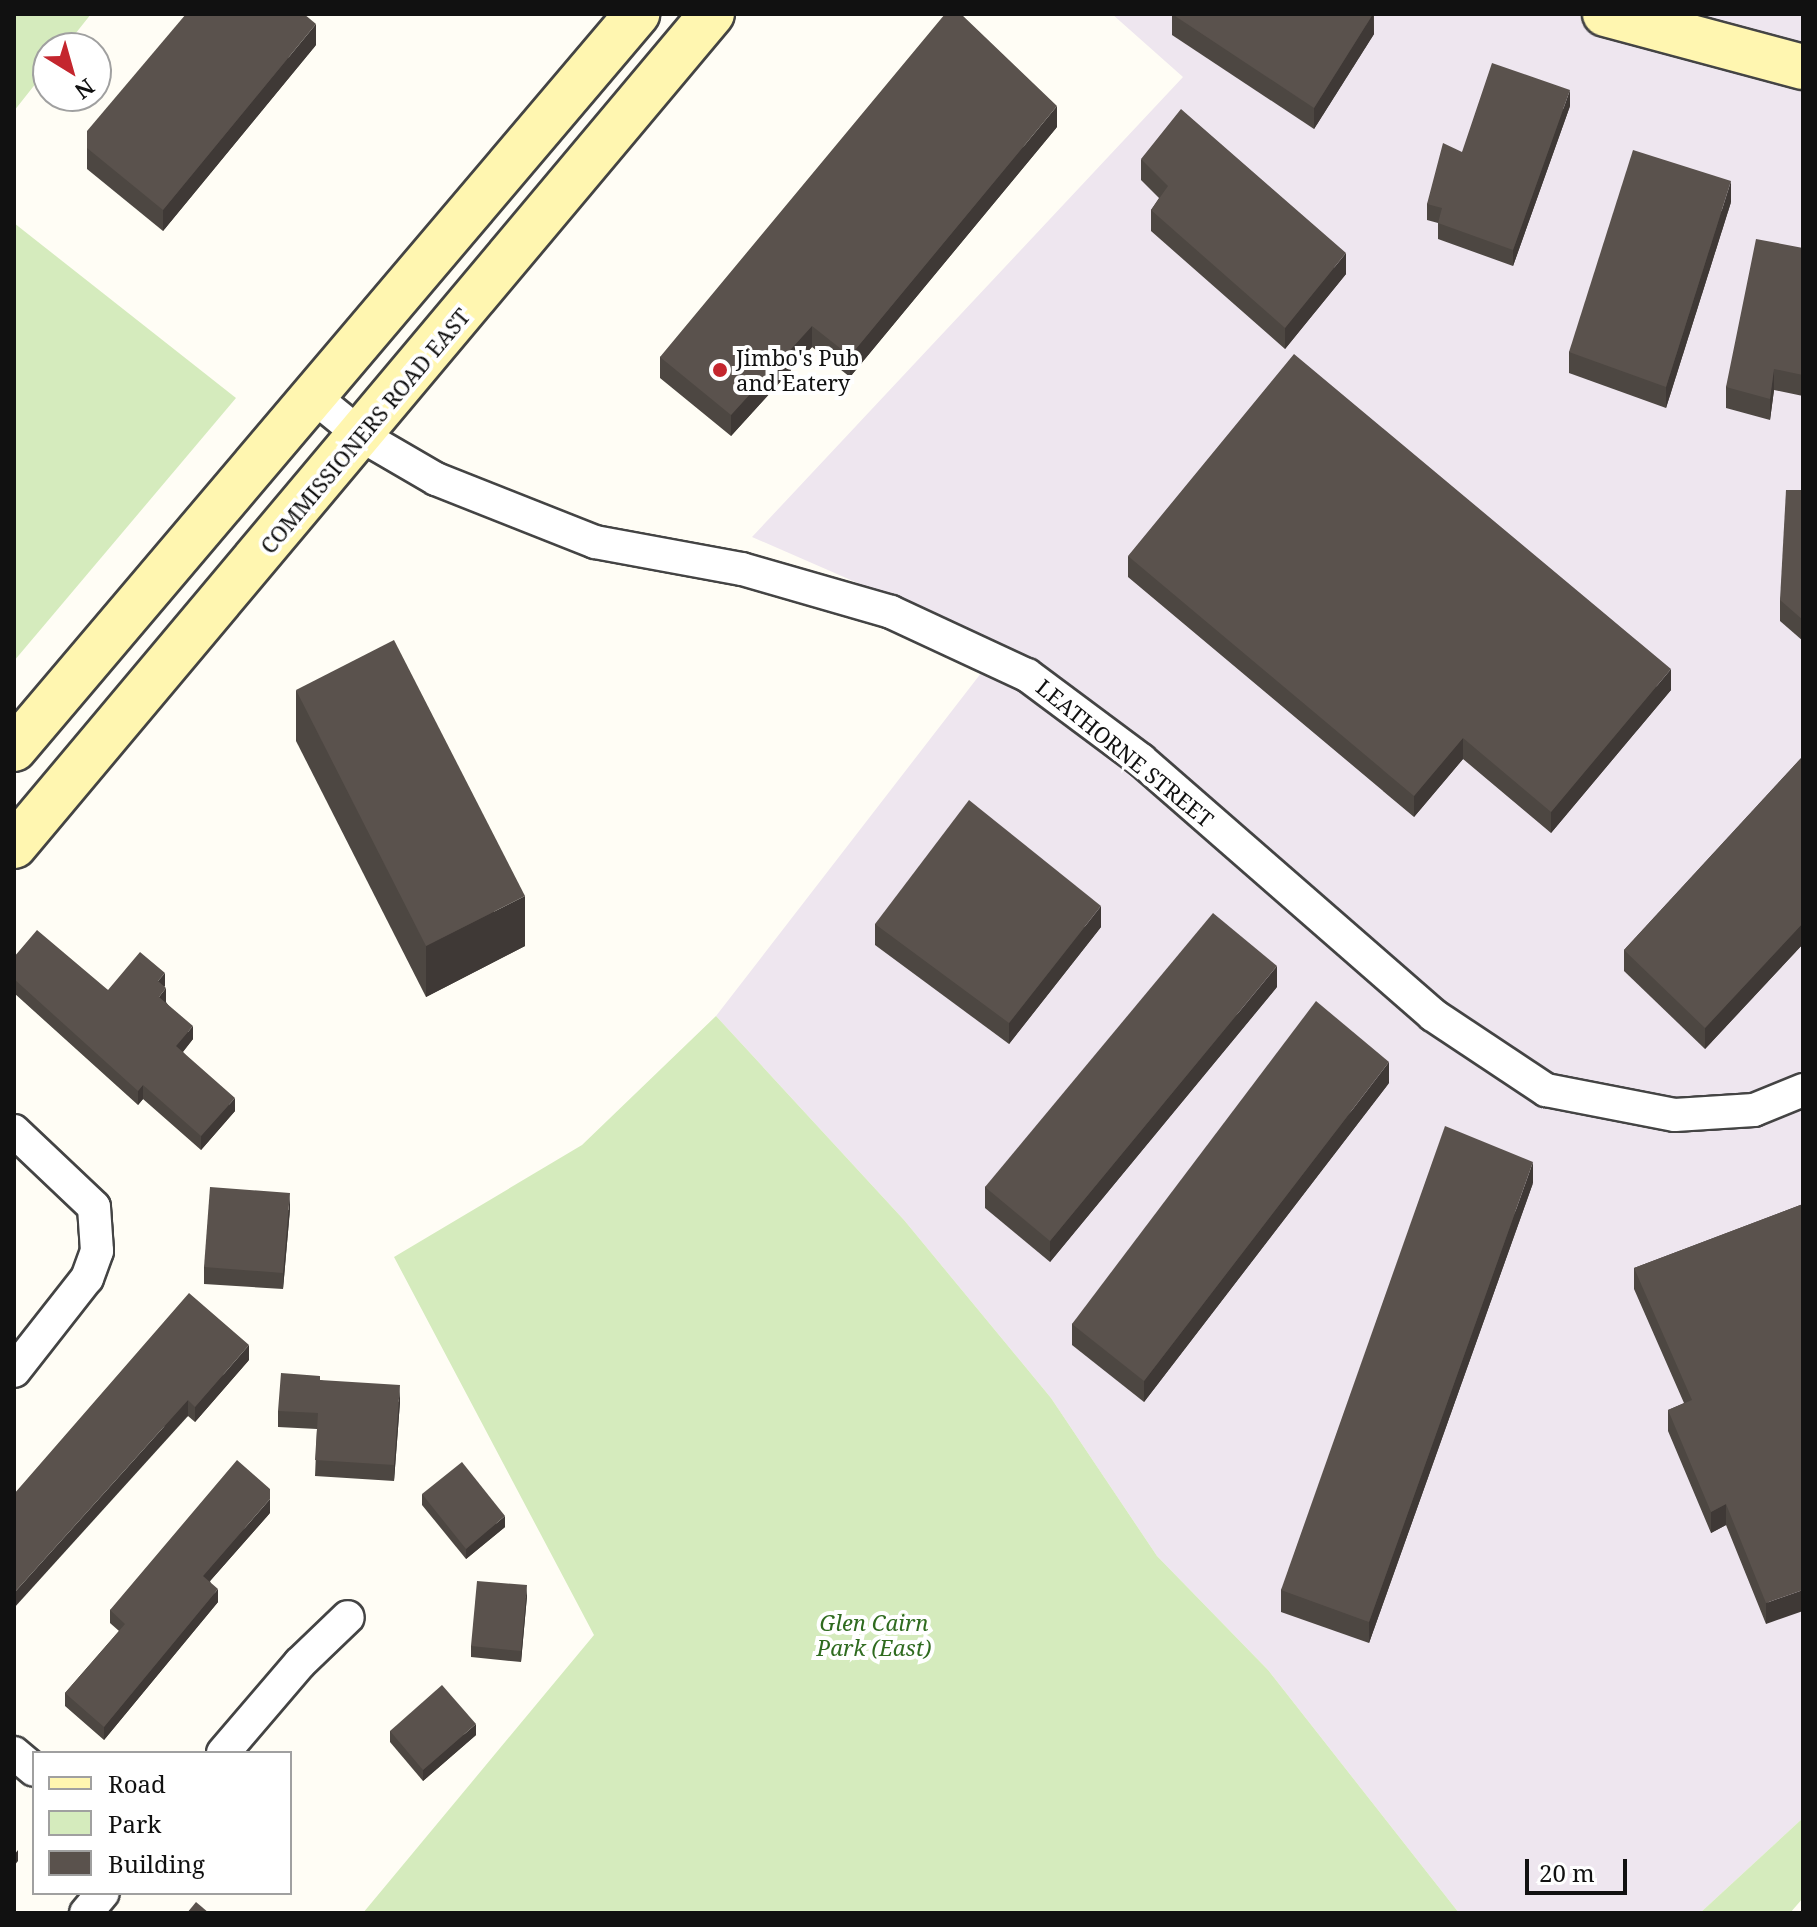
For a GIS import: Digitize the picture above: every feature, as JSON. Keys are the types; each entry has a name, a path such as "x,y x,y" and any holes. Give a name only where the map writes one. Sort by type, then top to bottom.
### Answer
{"main road":[{"path":"14,749 637,14"},
{"name":"COMMISSIONERS ROAD EAST","path":"14,846 362,436 712,14"},
{"path":"1605,14 1803,67"}],"street":[{"name":"LEATHORNE STREET","path":"313,396 362,436 436,479 595,542 742,569 891,612 1027,675 1141,760 1433,1015 1546,1090 1675,1115 1754,1110 1803,1090"},
{"path":"14,1131 94,1207 97,1251 87,1278 14,1371"},
{"path":"225,1751 300,1663 348,1617"},
{"path":"14,1753 32,1768"},
{"path":"86,1913 101,1895"}],"shaded area":[{"path":"1112,14 1803,14 1803,1818 1700,1913 1459,1913 1268,1670 1157,1556 1051,1398 904,1220 716,1016 1002,646 752,537 1183,77"}],"green space":[{"path":"14,14 91,14 77,32 32,32 32,88 14,111"},
{"path":"14,223 236,398 14,661"},
{"name":"Glen Cairn Park (East)","path":"716,1016 904,1220 1051,1398 1157,1556 1268,1670 1459,1913 363,1913 594,1635 394,1257 582,1145"},
{"path":"1803,1818 1803,1898 1790,1913 1700,1913"}],"building":[{"path":"186,14 304,14 316,24 163,210 87,148 87,131 103,112 112,112 112,101"},
{"path":"945,14 961,14 1057,106 850,356 812,326 731,415 660,357"},
{"path":"1172,14 1373,14 1314,108"},
{"path":"1492,63 1570,90 1513,250 1438,223 1442,208 1427,204 1443,143 1462,152"},
{"path":"1181,109 1346,253 1285,328 1151,210 1168,186 1141,159"},
{"path":"1633,150 1731,181 1666,387 1569,352"},
{"path":"1756,239 1803,248 1803,375 1774,369 1770,399 1726,387"},
{"path":"1294,354 1671,669 1551,812 1463,738 1414,796 1128,556"},
{"path":"1786,490 1803,490 1803,620 1780,600"},
{"path":"394,640 525,896 426,946 296,690"},
{"path":"1803,756 1803,923 1705,1028 1624,950"},
{"path":"969,800 1101,906 1009,1023 875,924"},
{"path":"1213,913 1277,966 1050,1241 985,1187"},
{"path":"37,930 108,990 140,952 165,973 158,981 166,988 159,997 193,1026 176,1046 235,1098 201,1136 143,1085 138,1091 14,979 14,957"},
{"path":"1316,1001 1389,1062 1144,1381 1072,1324"},
{"path":"1445,1126 1533,1162 1369,1622 1281,1590"},
{"path":"210,1187 290,1193 283,1273 204,1267"},
{"path":"1803,1204 1803,1590 1766,1603 1726,1504 1711,1512 1668,1410 1692,1400 1634,1268"},
{"path":"189,1293 249,1345 195,1407 188,1400 14,1593 14,1494"},
{"path":"281,1373 320,1376 320,1380 400,1385 394,1465 315,1460 318,1413 278,1411"},
{"path":"237,1460 270,1489 270,1499 203,1576 218,1589 104,1727 65,1693 125,1624 110,1610"},
{"path":"462,1462 505,1516 466,1549 422,1494"},
{"path":"477,1581 527,1585 521,1651 471,1646"},
{"path":"442,1685 476,1724 423,1770 390,1731"},
{"path":"196,1902 209,1913 187,1913"}],"place":[{"name":"Jimbo's Pub and Eatery","path":"720,370"}]}
